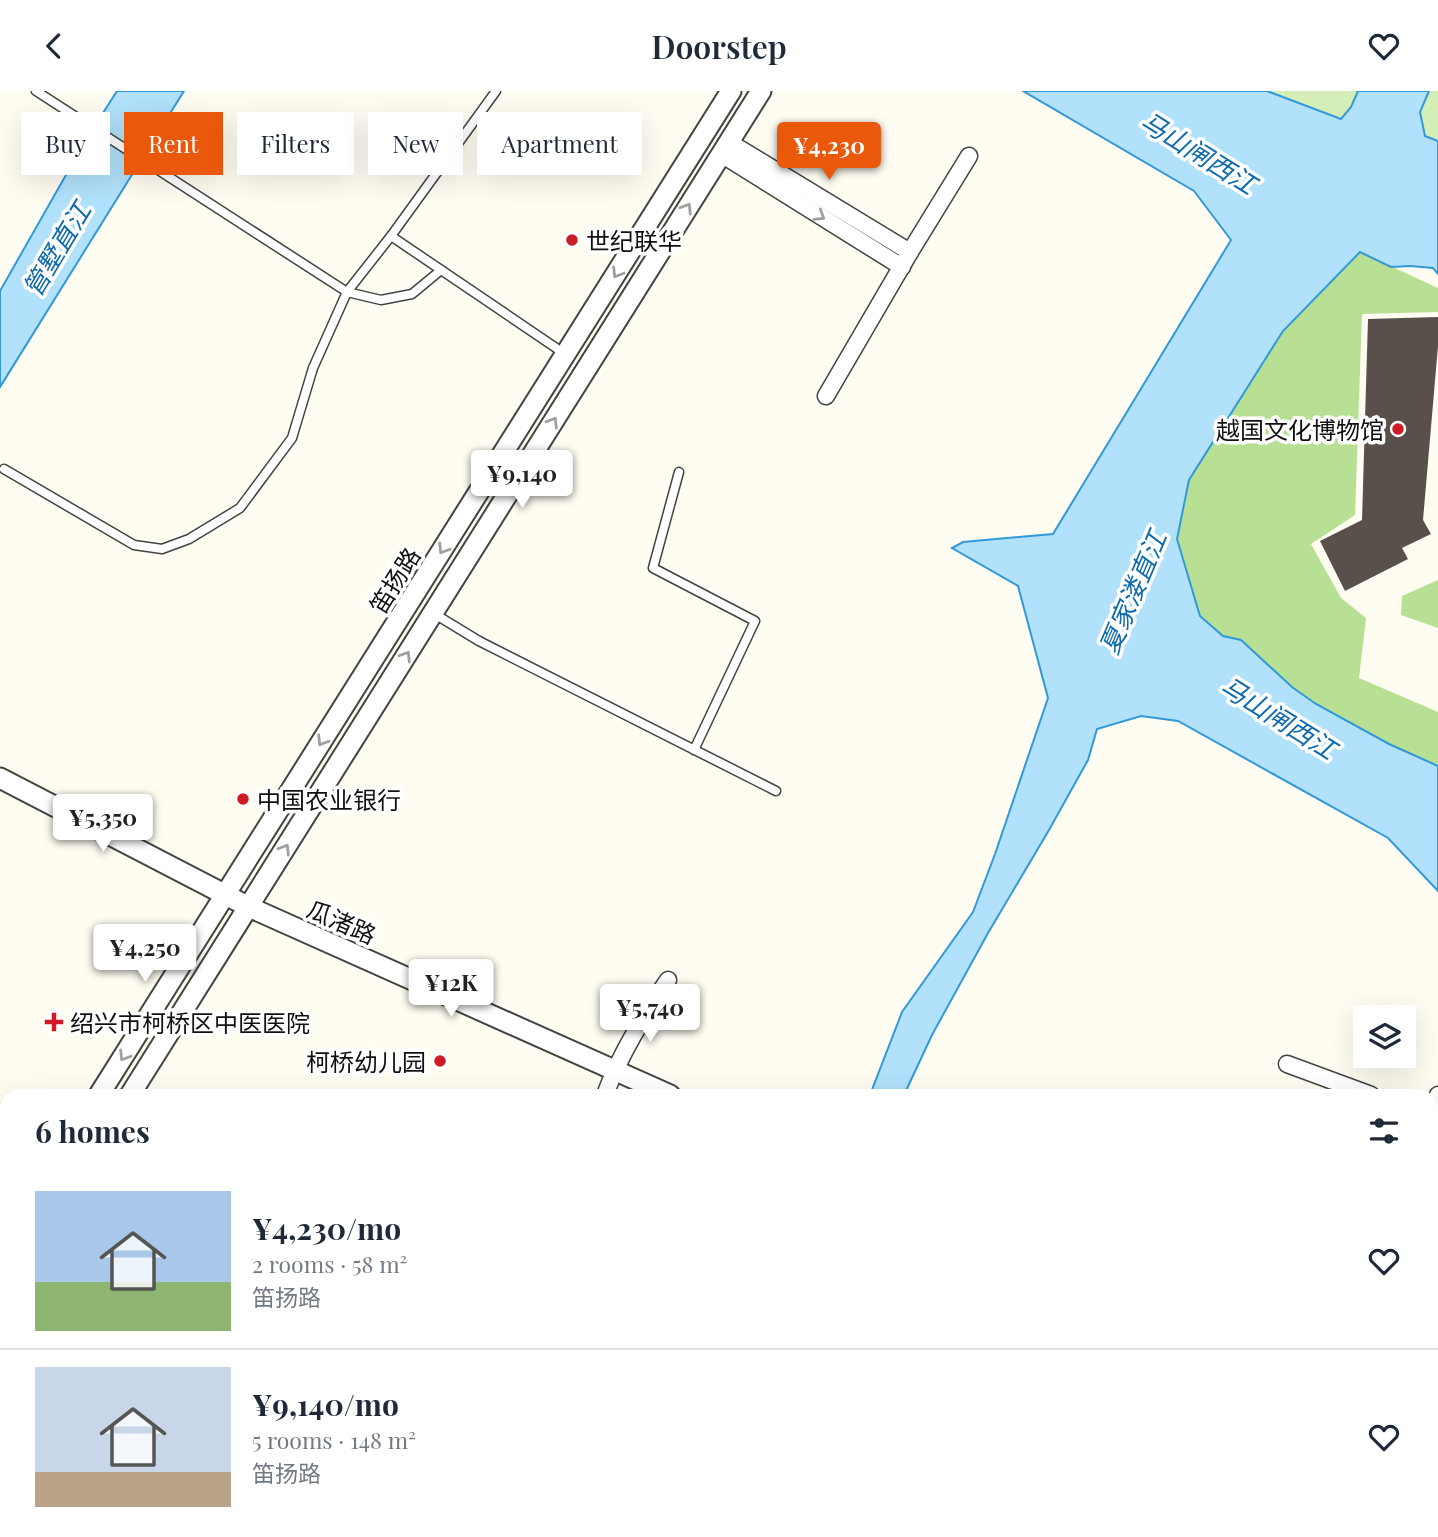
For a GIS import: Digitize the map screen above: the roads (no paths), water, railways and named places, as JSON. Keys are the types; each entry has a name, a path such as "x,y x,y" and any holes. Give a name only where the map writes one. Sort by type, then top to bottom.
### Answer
{"street":[{"name":"笛扬路","path":"103,1089 731,91"},
{"name":"笛扬路","path":"134,1089 761,91"},
{"path":"725,148 910,252"},
{"path":"725,148 901,267"},
{"path":"826,395 969,156"},
{"name":"瓜渚路","path":"0,778 249,907 657,1089"},
{"path":"607,1089 614,1070 667,979"},
{"path":"1287,1064 1355,1089"}],"lane":[{"path":"36,91 347,292 381,300 412,294 441,270"},
{"path":"4,469 134,545 162,549 189,539 240,508 292,438 313,368 347,292 496,91"},
{"path":"391,236 566,354"},
{"path":"679,472 653,568 755,621 694,750"},
{"path":"433,613 480,641 776,791"}],"water":[{"name":"管墅直江","path":"117,91 184,91 171,112 124,112 124,175 132,175 0,387 0,291 66,175 110,175 110,112 104,112"},
{"path":"1023,91 1267,91 1341,119 1351,107 1358,91 1429,91 1420,112 1425,136 1438,141 1438,274 1433,268 1391,267 1360,252 1283,331 1189,480 1177,539 1200,616 1223,636 1241,640 1292,687 1316,704 1389,744 1438,766 1438,891 1388,838 1178,721 1141,716 1097,729 1088,760 988,933 932,1035 907,1089 872,1089 902,1012 973,912 1048,698 1018,586 952,548 963,542 1053,534 1231,240 1194,191"}],"place":[{"name":"世纪联华","path":"572,240"},
{"name":"越国文化博物馆","path":"1398,429"},
{"name":"中国农业银行","path":"243,799"},
{"name":"绍兴市柯桥区中医医院","path":"54,1022"},
{"name":"柯桥幼儿园","path":"440,1061"}],"water label":[{"name":"马山闸西江","path":"1199,152"},
{"name":"夏家溇直江","path":"1132,592"},
{"name":"马山闸西江","path":"1279,717"}]}
